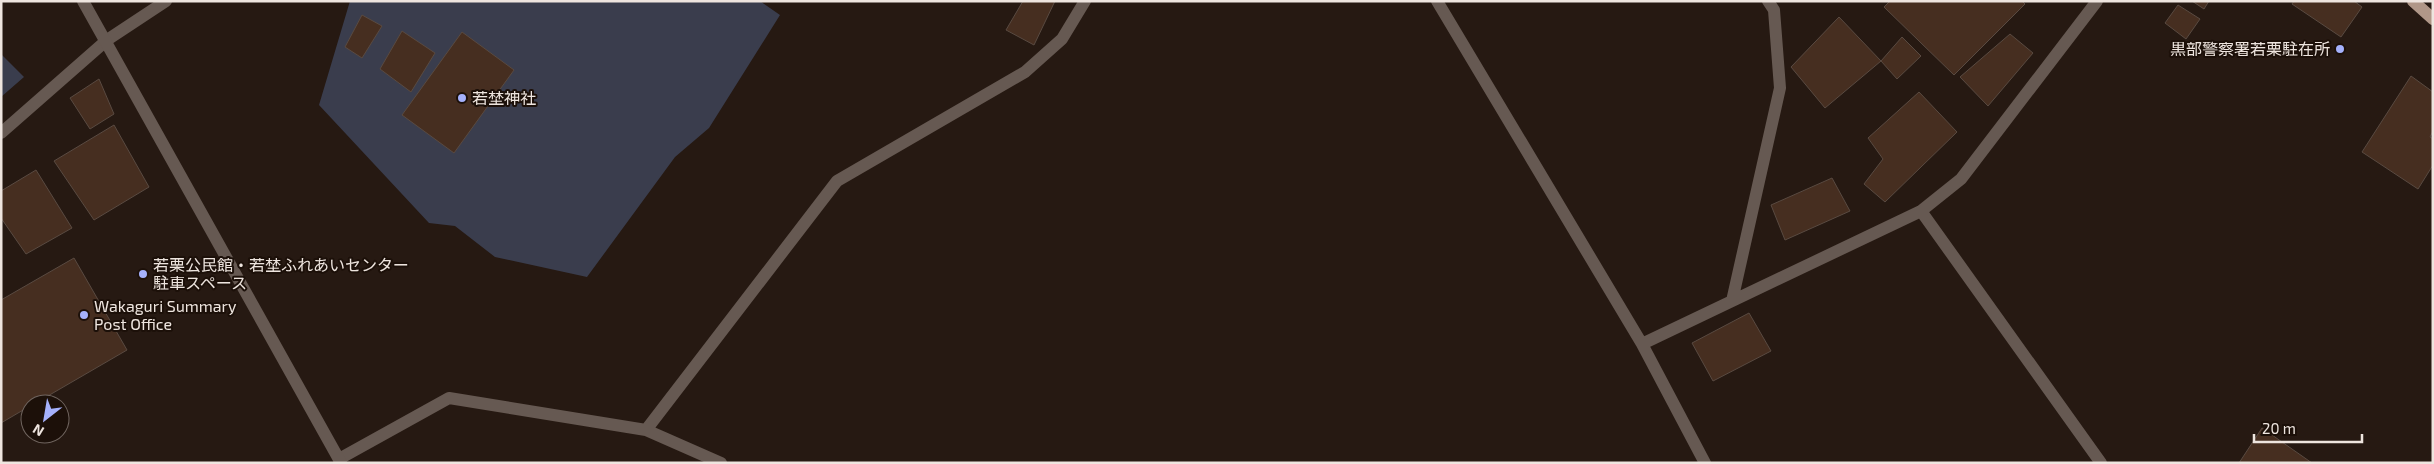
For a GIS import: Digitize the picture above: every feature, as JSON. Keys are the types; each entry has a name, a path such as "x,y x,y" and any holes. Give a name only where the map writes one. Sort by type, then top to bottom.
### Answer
{"main road":[{"path":"2413,1 2433,18"}],"street":[{"path":"84,1 340,461 449,398 646,430 722,463"},
{"path":"1,133 107,40 166,1"},
{"path":"646,430 837,181 1025,72 1062,39 1085,1"},
{"path":"1732,301 1780,88 1774,10 1768,1"},
{"path":"1642,344 1921,211 1961,179 2097,1"},
{"path":"1437,2 1642,344 1705,463"},
{"path":"1921,211 2101,463"}],"shaded area":[{"path":"350,1 760,1 780,15 709,128 675,157 587,277 495,257 455,226 429,223 319,105"},
{"path":"1,54 24,77 1,97"}],"building":[{"path":"1023,1 1055,1 1034,45 1006,30"},
{"path":"1890,1 2022,1 2025,4 1954,75 1884,7"},
{"path":"2192,1 2209,1 2204,9"},
{"path":"2294,1 2354,1 2362,7 2341,37 2292,4"},
{"path":"2178,5 2200,19 2186,39 2165,23"},
{"path":"362,15 382,26 362,58 345,47"},
{"path":"1839,17 1881,61 1825,108 1791,67"},
{"path":"402,31 435,53 411,92 380,69"},
{"path":"462,32 514,70 454,153 402,115"},
{"path":"2010,34 2033,53 1988,106 1960,77"},
{"path":"1902,37 1921,56 1897,79 1881,61"},
{"path":"2411,76 2433,92 2433,131 2430,137 2433,139 2433,165 2418,189 2362,152"},
{"path":"99,79 114,114 90,129 70,98"},
{"path":"1919,92 1957,132 1885,202 1864,184 1883,159 1868,138"},
{"path":"114,125 149,187 94,220 54,161"},
{"path":"36,170 72,228 26,254 1,218 1,191"},
{"path":"1832,178 1850,211 1785,240 1771,205"},
{"path":"74,258 127,350 51,394 20,394 20,412 1,423 1,300"},
{"path":"1749,313 1771,351 1713,381 1692,343"},
{"path":"2262,428 2312,463 2239,463"}],"place":[{"name":"黒部警察署若栗駐在所","path":"2340,49"},
{"name":"若埜神社","path":"462,98"},
{"name":"若栗公民館・若埜ふれあいセンター 駐車スペース","path":"143,274"},
{"name":"Wakaguri Summary Post Office","path":"84,315"}]}
